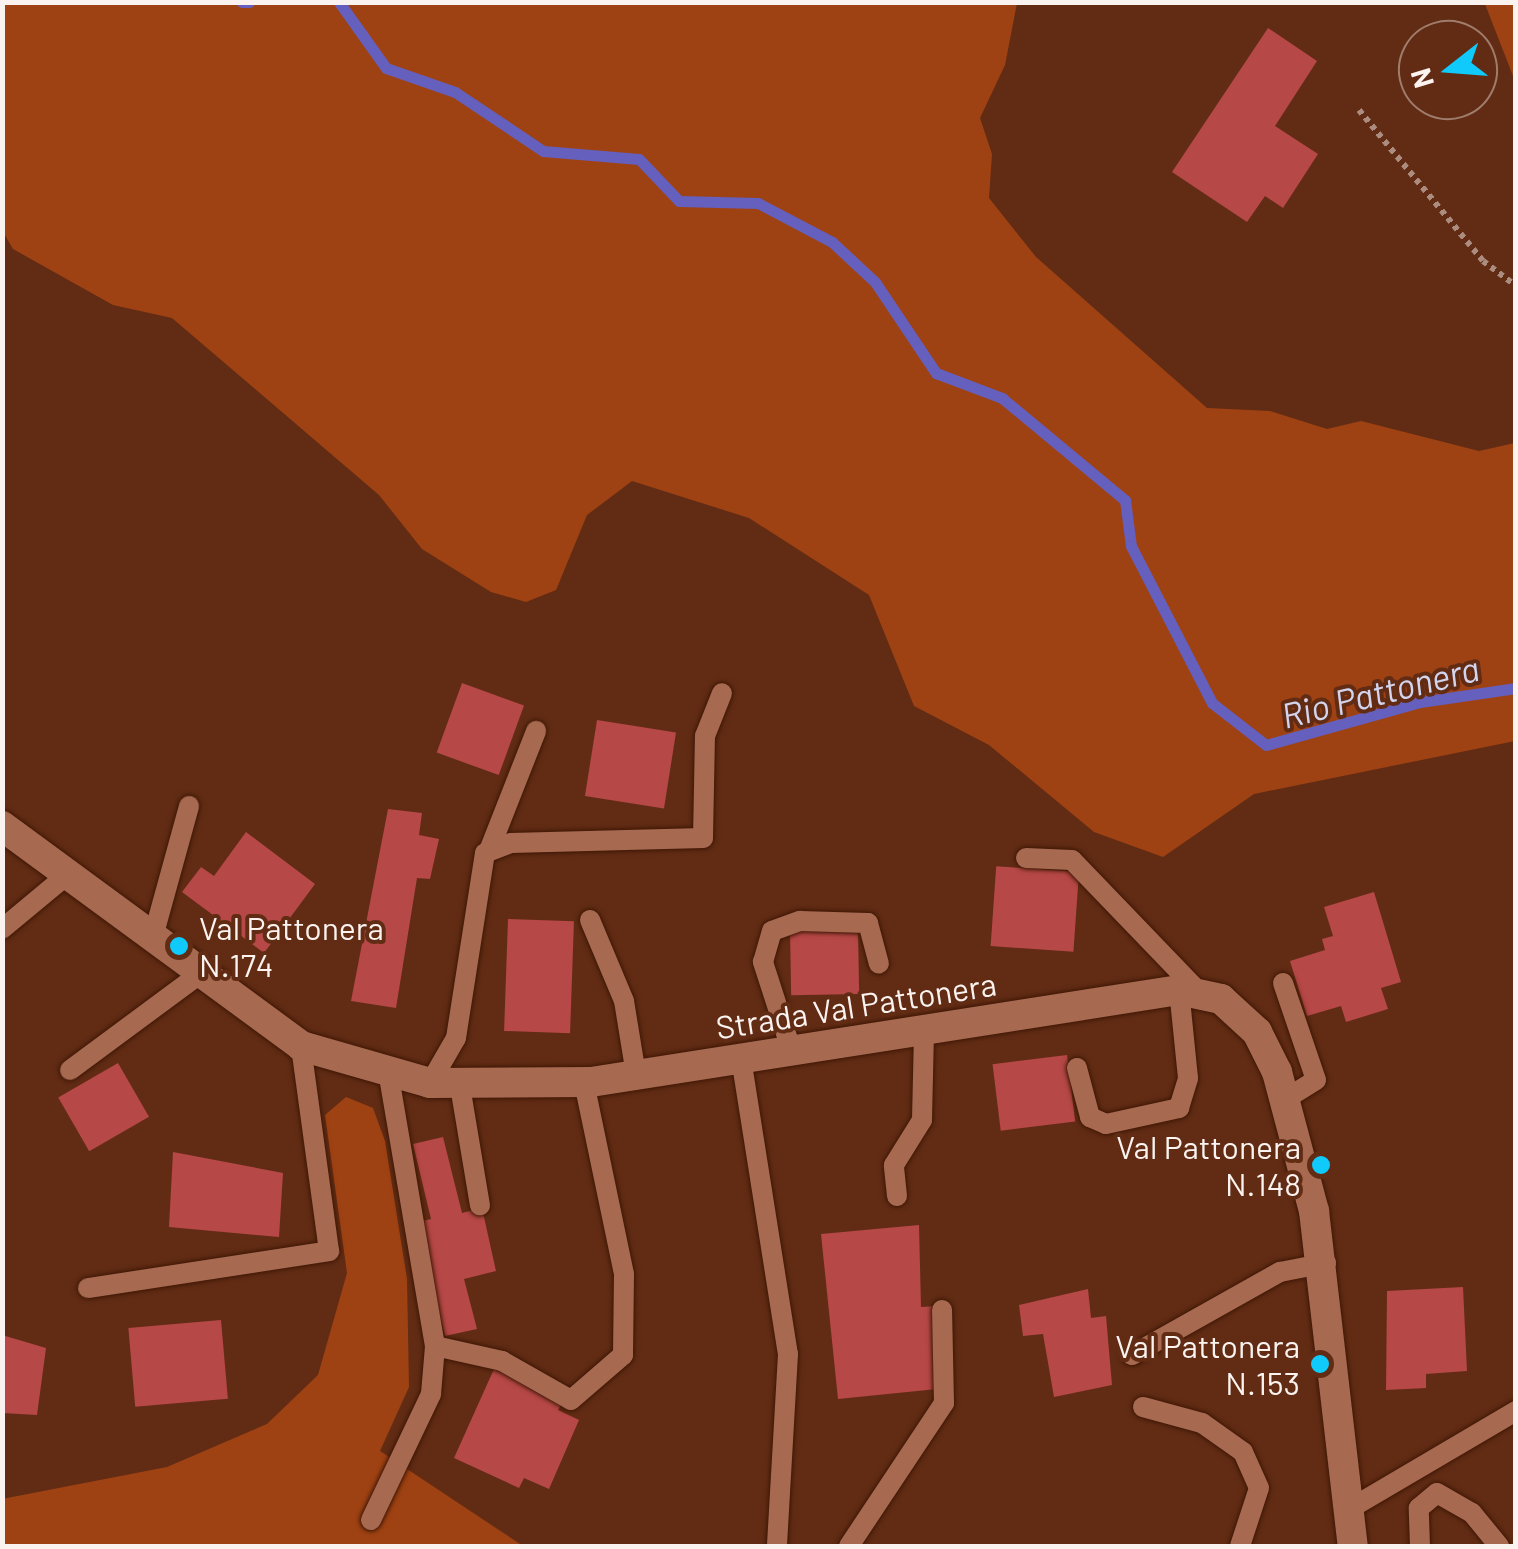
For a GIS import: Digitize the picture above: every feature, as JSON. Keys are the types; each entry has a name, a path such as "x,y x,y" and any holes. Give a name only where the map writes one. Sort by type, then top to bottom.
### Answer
{"street":[{"name":"Strada Val Pattonera","path":"2,826 301,1046 390,1077 445,1084 584,1083 1189,991"},
{"path":"1189,991 1257,1032 1285,1099 1326,1263 1346,1511 1354,1546"}],"lane":[{"path":"490,848 703,838 706,736 722,693"},
{"path":"480,1205 445,1084 490,848 536,731"},
{"path":"153,937 189,806"},
{"path":"1026,858 1072,860 1189,991 1188,1078 1179,1108 1106,1124 1090,1117 1077,1068"},
{"path":"2,929 68,875"},
{"path":"590,920 616,974 636,1074"},
{"path":"792,1052 763,962 772,930 800,921 868,923 879,964"},
{"path":"70,1070 201,973"},
{"path":"1283,983 1316,1080 1285,1099"},
{"path":"897,1196 894,1165 922,1120 924,1031"},
{"path":"88,1288 329,1251 301,1046"},
{"path":"742,1058 788,1354 778,1546"},
{"path":"371,1520 432,1394 435,1346 390,1077"},
{"path":"435,1346 502,1361 571,1400 623,1355 624,1274 584,1083"},
{"path":"1132,1355 1280,1272 1326,1263"},
{"path":"850,1546 944,1403 942,1310"},
{"path":"1143,1407 1202,1423 1244,1452 1258,1506 1240,1546"},
{"path":"1346,1511 1516,1411"},
{"path":"1420,1546 1420,1508 1437,1493 1472,1513 1499,1546"}],"path":[{"path":"1359,110 1483,262 1516,286"}],"shaded area":[{"path":"3,2 1017,3 1005,65 980,118 992,154 989,198 1036,257 1207,408 1270,411 1327,429 1361,421 1479,451 1515,443 1515,741 1254,794 1163,857 1094,832 989,745 914,706 869,595 749,518 632,481 587,515 556,590 526,602 491,592 422,549 379,495 172,318 113,305 13,249 2,230"},
{"path":"1515,3 1515,81 1498,37 1498,20 1491,20 1485,4"},
{"path":"346,1097 373,1108 385,1141 407,1279 409,1387 380,1451 523,1546 3,1546 2,1499 167,1467 267,1424 318,1375 347,1273 325,1115"}],"building":[{"path":"1268,28 1317,61 1275,126 1318,154 1283,208 1265,196 1247,222 1172,172"},
{"path":"462,683 524,706 499,775 437,753"},
{"path":"597,720 676,733 664,809 585,796"},
{"path":"388,809 422,813 419,835 439,839 430,879 417,878 396,1008 351,1001"},
{"path":"246,832 315,884 264,953 182,892 201,867 214,876"},
{"path":"996,866 1079,872 1073,952 991,946"},
{"path":"1374,892 1401,982 1381,988 1388,1009 1346,1022 1341,1006 1307,1016 1290,961 1325,950 1322,939 1333,936 1324,907"},
{"path":"508,919 574,921 570,1033 504,1031"},
{"path":"858,928 859,994 791,995 790,929"},
{"path":"1067,1055 1075,1122 1001,1131 993,1064"},
{"path":"118,1063 149,1117 89,1151 58,1098"},
{"path":"443,1137 462,1213 482,1208 496,1271 464,1279 477,1329 445,1336 418,1222 431,1219 413,1144"},
{"path":"173,1152 283,1173 279,1237 169,1227"},
{"path":"919,1225 921,1307 937,1306 937,1389 838,1399 821,1234"},
{"path":"1463,1287 1467,1371 1426,1374 1426,1388 1386,1390 1387,1291"},
{"path":"1088,1289 1091,1318 1106,1316 1112,1385 1054,1397 1043,1334 1023,1336 1019,1305"},
{"path":"221,1320 228,1399 135,1407 128,1328"},
{"path":"2,1335 46,1348 37,1415 2,1413"},
{"path":"494,1369 563,1401 558,1410 579,1420 549,1489 524,1478 519,1488 454,1458"}],"waterway":[{"name":"Rio Pattonera","path":"242,2 249,2"},
{"name":"Rio Pattonera","path":"339,2 386,68 455,92 543,151 639,159 679,201 758,203 832,242 875,282 936,373 1002,398 1125,500 1131,546 1212,703 1266,745 1420,702 1516,688"}],"place":[{"name":"Val Pattonera N.174","path":"179,946"},
{"name":"Val Pattonera N.148","path":"1321,1165"},
{"name":"Val Pattonera N.153","path":"1320,1364"}]}
